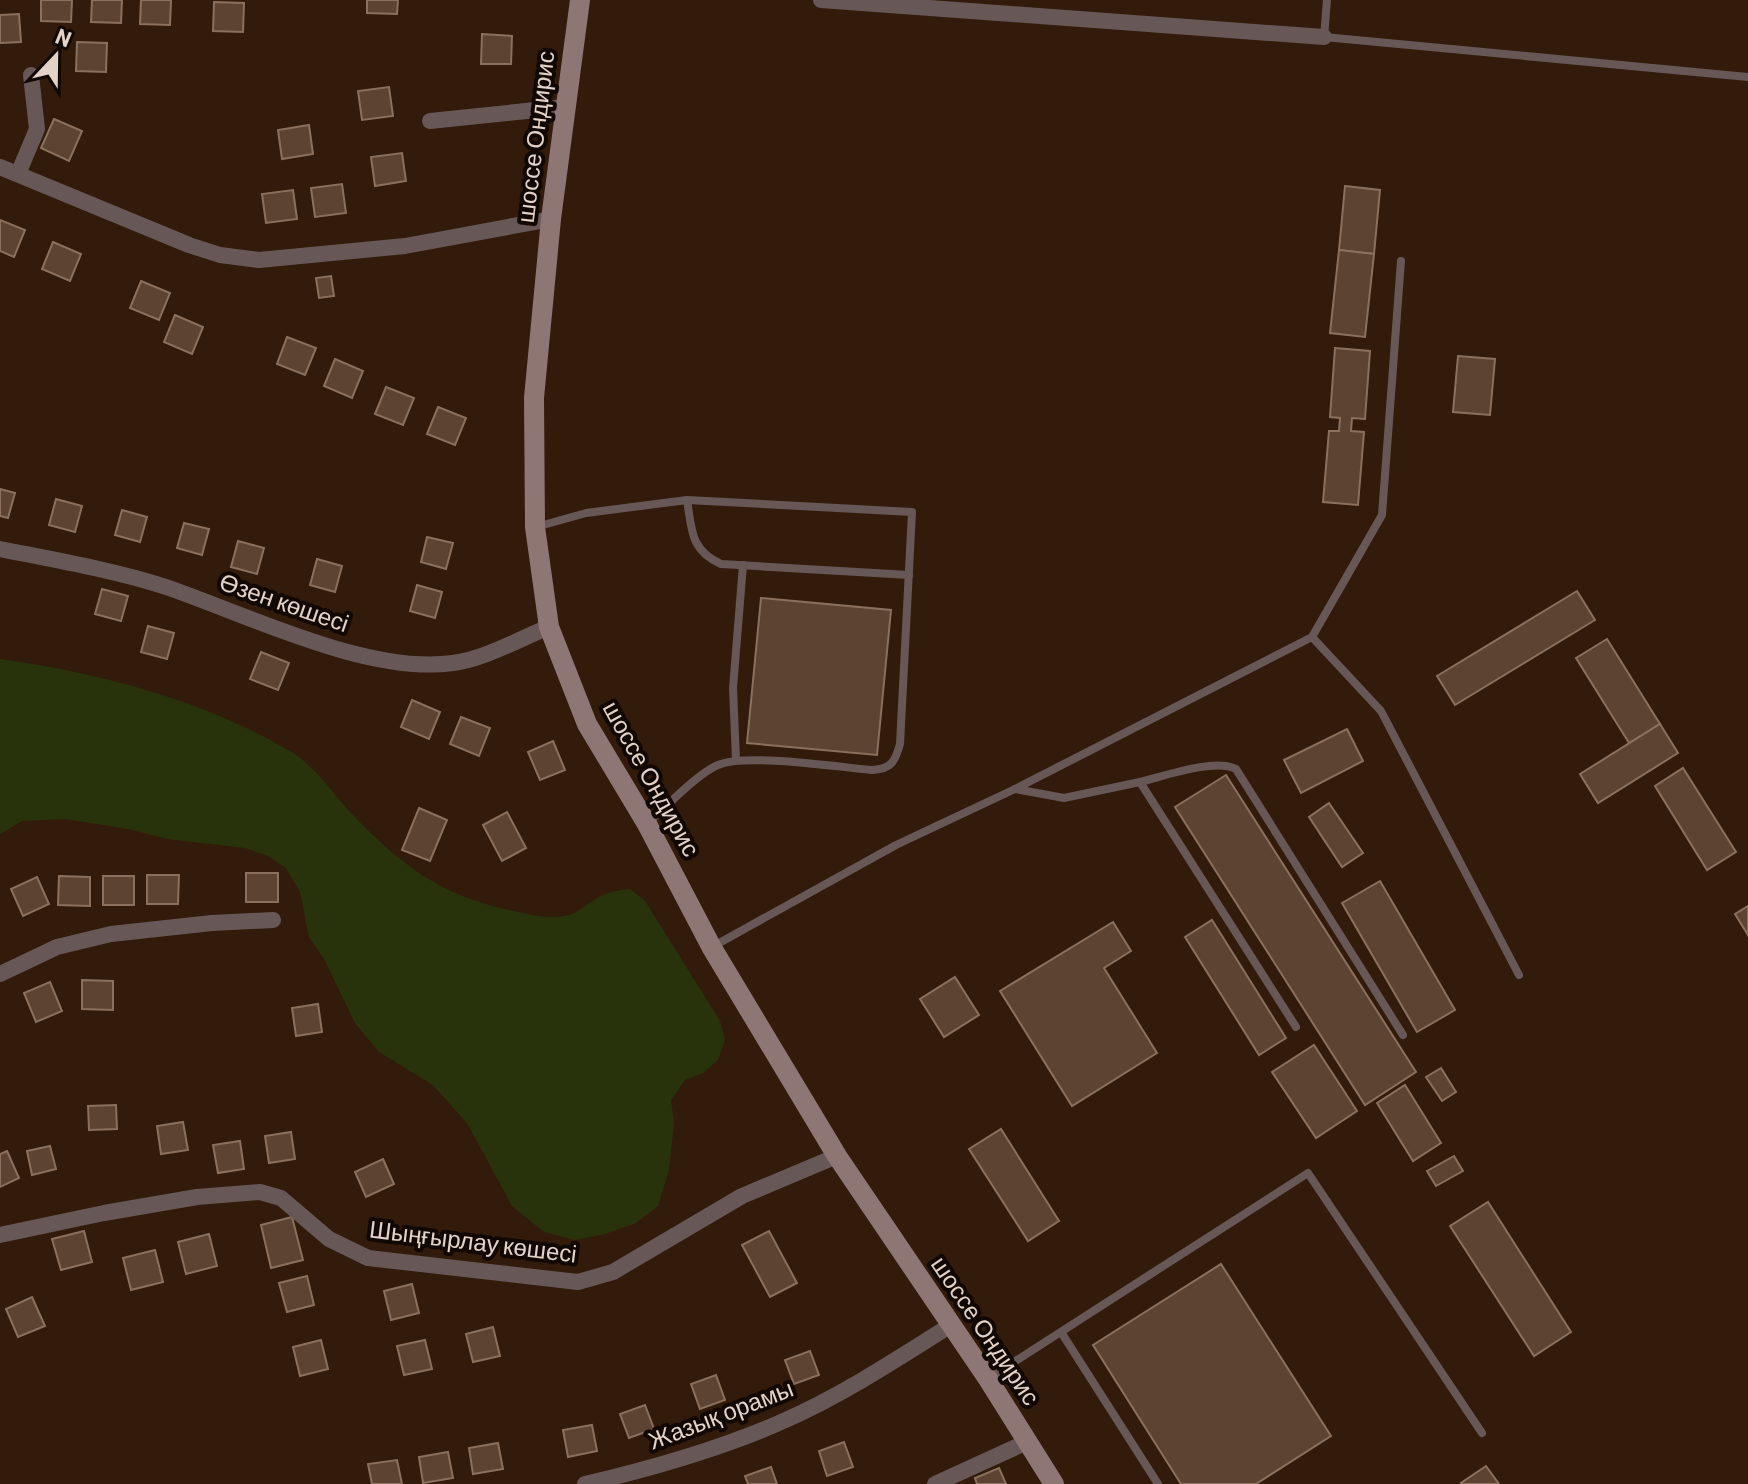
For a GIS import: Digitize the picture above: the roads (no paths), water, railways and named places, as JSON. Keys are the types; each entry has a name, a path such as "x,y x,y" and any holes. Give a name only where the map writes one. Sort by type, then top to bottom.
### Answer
{"main road":[{"name":"шоссе Ондирис","path":"580,0 551,219 534,398 535,527 549,627 587,724 647,824 712,948 837,1156 988,1379 1054,1484"}],"street":[{"path":"821,0 1324,37"},
{"path":"18,174 37,129 31,75"},
{"path":"430,121 565,107"},
{"path":"0,167 189,245 220,255 259,260 405,246 551,219"},
{"name":"Өзен көшесі","path":"0,549 162,586 340,650 392,662 419,665 454,663 549,627"},
{"path":"0,974 57,947 111,934 273,920"},
{"name":"Шыңғырлау көшесі","path":"0,1235 197,1197 260,1192 281,1198 329,1239 368,1258 578,1282 613,1272 742,1196 837,1156"},
{"name":"Жазық орамы","path":"585,1484 638,1472 779,1423 898,1359 951,1325"},
{"path":"935,1484 1027,1442"}],"lane":[{"path":"1327,0 1324,37 1748,77"},
{"path":"712,948 896,845 1015,789 1312,637 1382,515 1401,261"},
{"path":"687,500 695,544 707,558 721,564 909,575"},
{"path":"535,527 586,513 687,500 912,512 900,744 895,762 885,769 872,770 736,760 711,769 647,824"},
{"path":"736,760 733,688 743,565"},
{"path":"1312,637 1381,711 1519,975"},
{"path":"1015,789 1064,798 1210,766 1223,765 1236,769 1403,1035"},
{"path":"1140,782 1296,1027"},
{"path":"988,1379 1308,1173 1482,1433"},
{"path":"1061,1332 1158,1484"}]}
